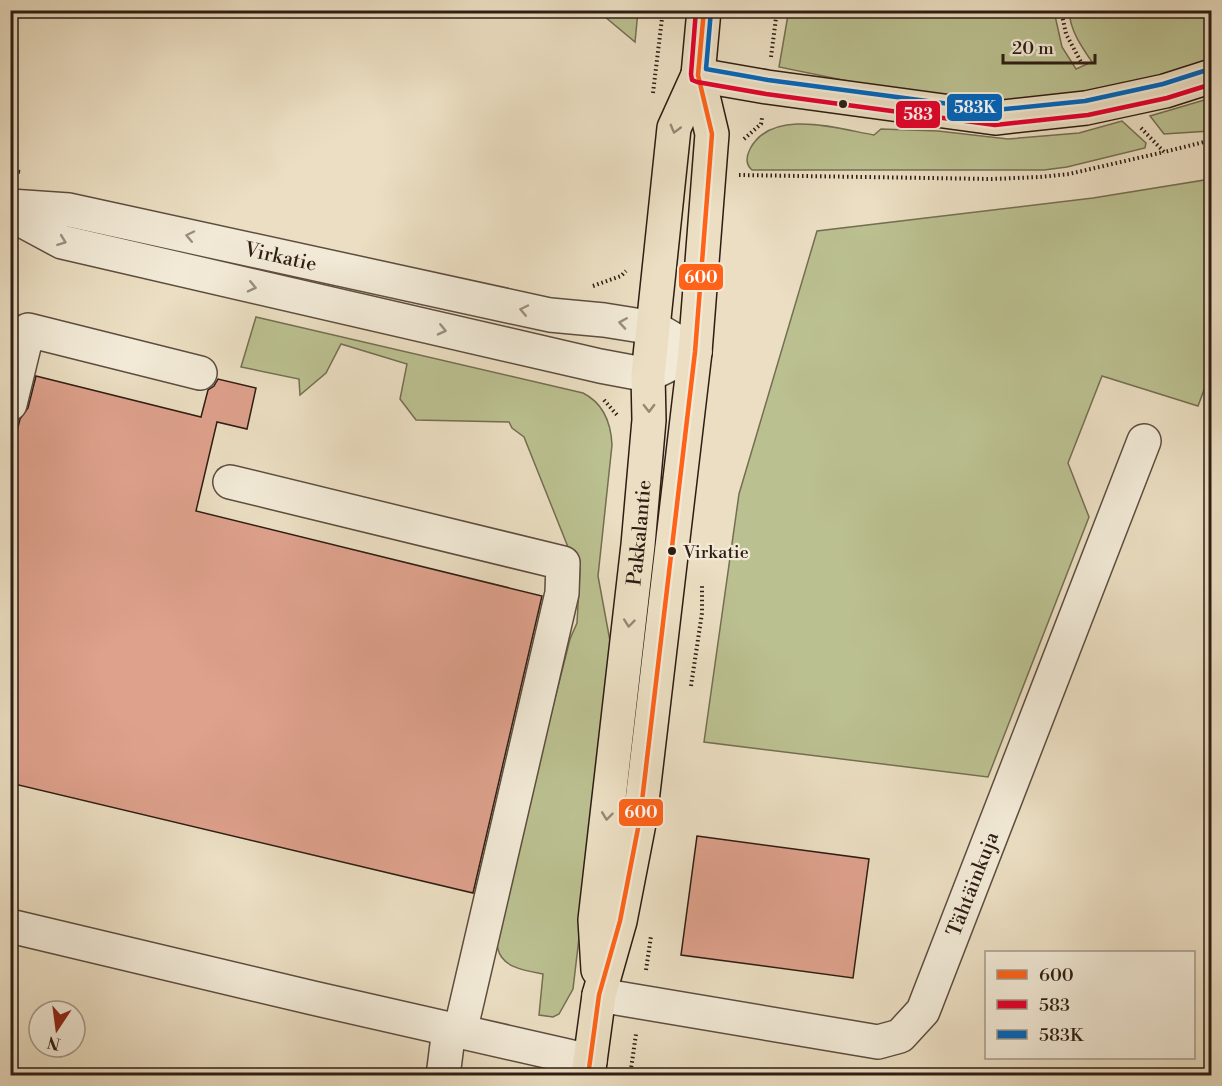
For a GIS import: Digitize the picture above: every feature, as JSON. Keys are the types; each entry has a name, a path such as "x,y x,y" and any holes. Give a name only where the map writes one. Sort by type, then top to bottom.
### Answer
{"main road":[{"name":"Pakkalantie","path":"589,1068 599,995 620,921 640,818 695,352 712,134 698,75 704,10"},
{"name":"Pakkalantie","path":"599,995 595,920 638,545 649,420 648,375 674,128 698,75"},
{"path":"698,75 767,87 995,118 1086,108 1164,91 1212,76"}],"street":[{"name":"Virkatie","path":"10,207 69,210 550,315 654,328 695,352"},
{"name":"Virkatie","path":"10,214 62,242 480,339 648,375"},
{"path":"10,404 28,330 200,373"},
{"path":"648,375 695,352"},
{"name":"Tähtäinkuja","path":"599,995 878,1042 900,1036 923,1011 1144,441"},
{"path":"230,482 563,563 560,604 442,1076"},
{"path":"10,926 454,1031 589,1068"}],"path":[{"path":"767,87 777,10"},
{"path":"1061,10 1066,34 1081,62"},
{"path":"1140,127 1164,152"},
{"path":"730,175 991,179 1040,177 1069,174 1212,140"}],"green space":[{"path":"598,11 638,11 635,42"},
{"path":"786,11 1054,11 1062,47 1076,69 1092,62 1074,31 1069,11 1211,11 1211,61 1121,86 994,107 882,88 779,67 788,15"},
{"path":"1211,98 1210,131 1164,134 1150,116"},
{"path":"1122,121 1146,143 1145,148 1067,167 1044,170 752,170 747,160 750,149 760,136 774,128 790,125 825,126 874,135 881,129 938,131 1008,139 1079,133"},
{"path":"1211,179 1211,371 1198,406 1102,376 1068,463 1089,517 988,777 704,742 739,494 817,231 1093,198"},
{"path":"256,317 583,393 596,402 605,414 612,445 598,576 613,648 573,989 559,1014 553,1017 539,1015 543,974 516,968 504,960 497,947 497,929 570,639 577,623 580,569 574,562 524,437 512,428 509,422 416,420 400,399 407,364 341,344 326,373 300,395 299,379 241,367"}],"building":[{"path":"36,376 201,417 208,390 218,379 256,388 247,429 217,422 196,511 542,596 473,893 10,783 10,458 20,419 28,408"},
{"path":"697,836 869,859 853,978 681,955"}],"transit line":[{"name":"583","path":"696,10 692,80 766,94 995,125 1088,115 1167,98 1212,84"},
{"name":"600","path":"588,1076 599,995 620,921 640,818 695,352 712,134 698,75 704,10"},
{"name":"583K","path":"711,11 706,69 768,80 995,110 1085,101 1163,84 1210,69"}],"place":[{"name":"Virkatie","path":"672,551"}]}
